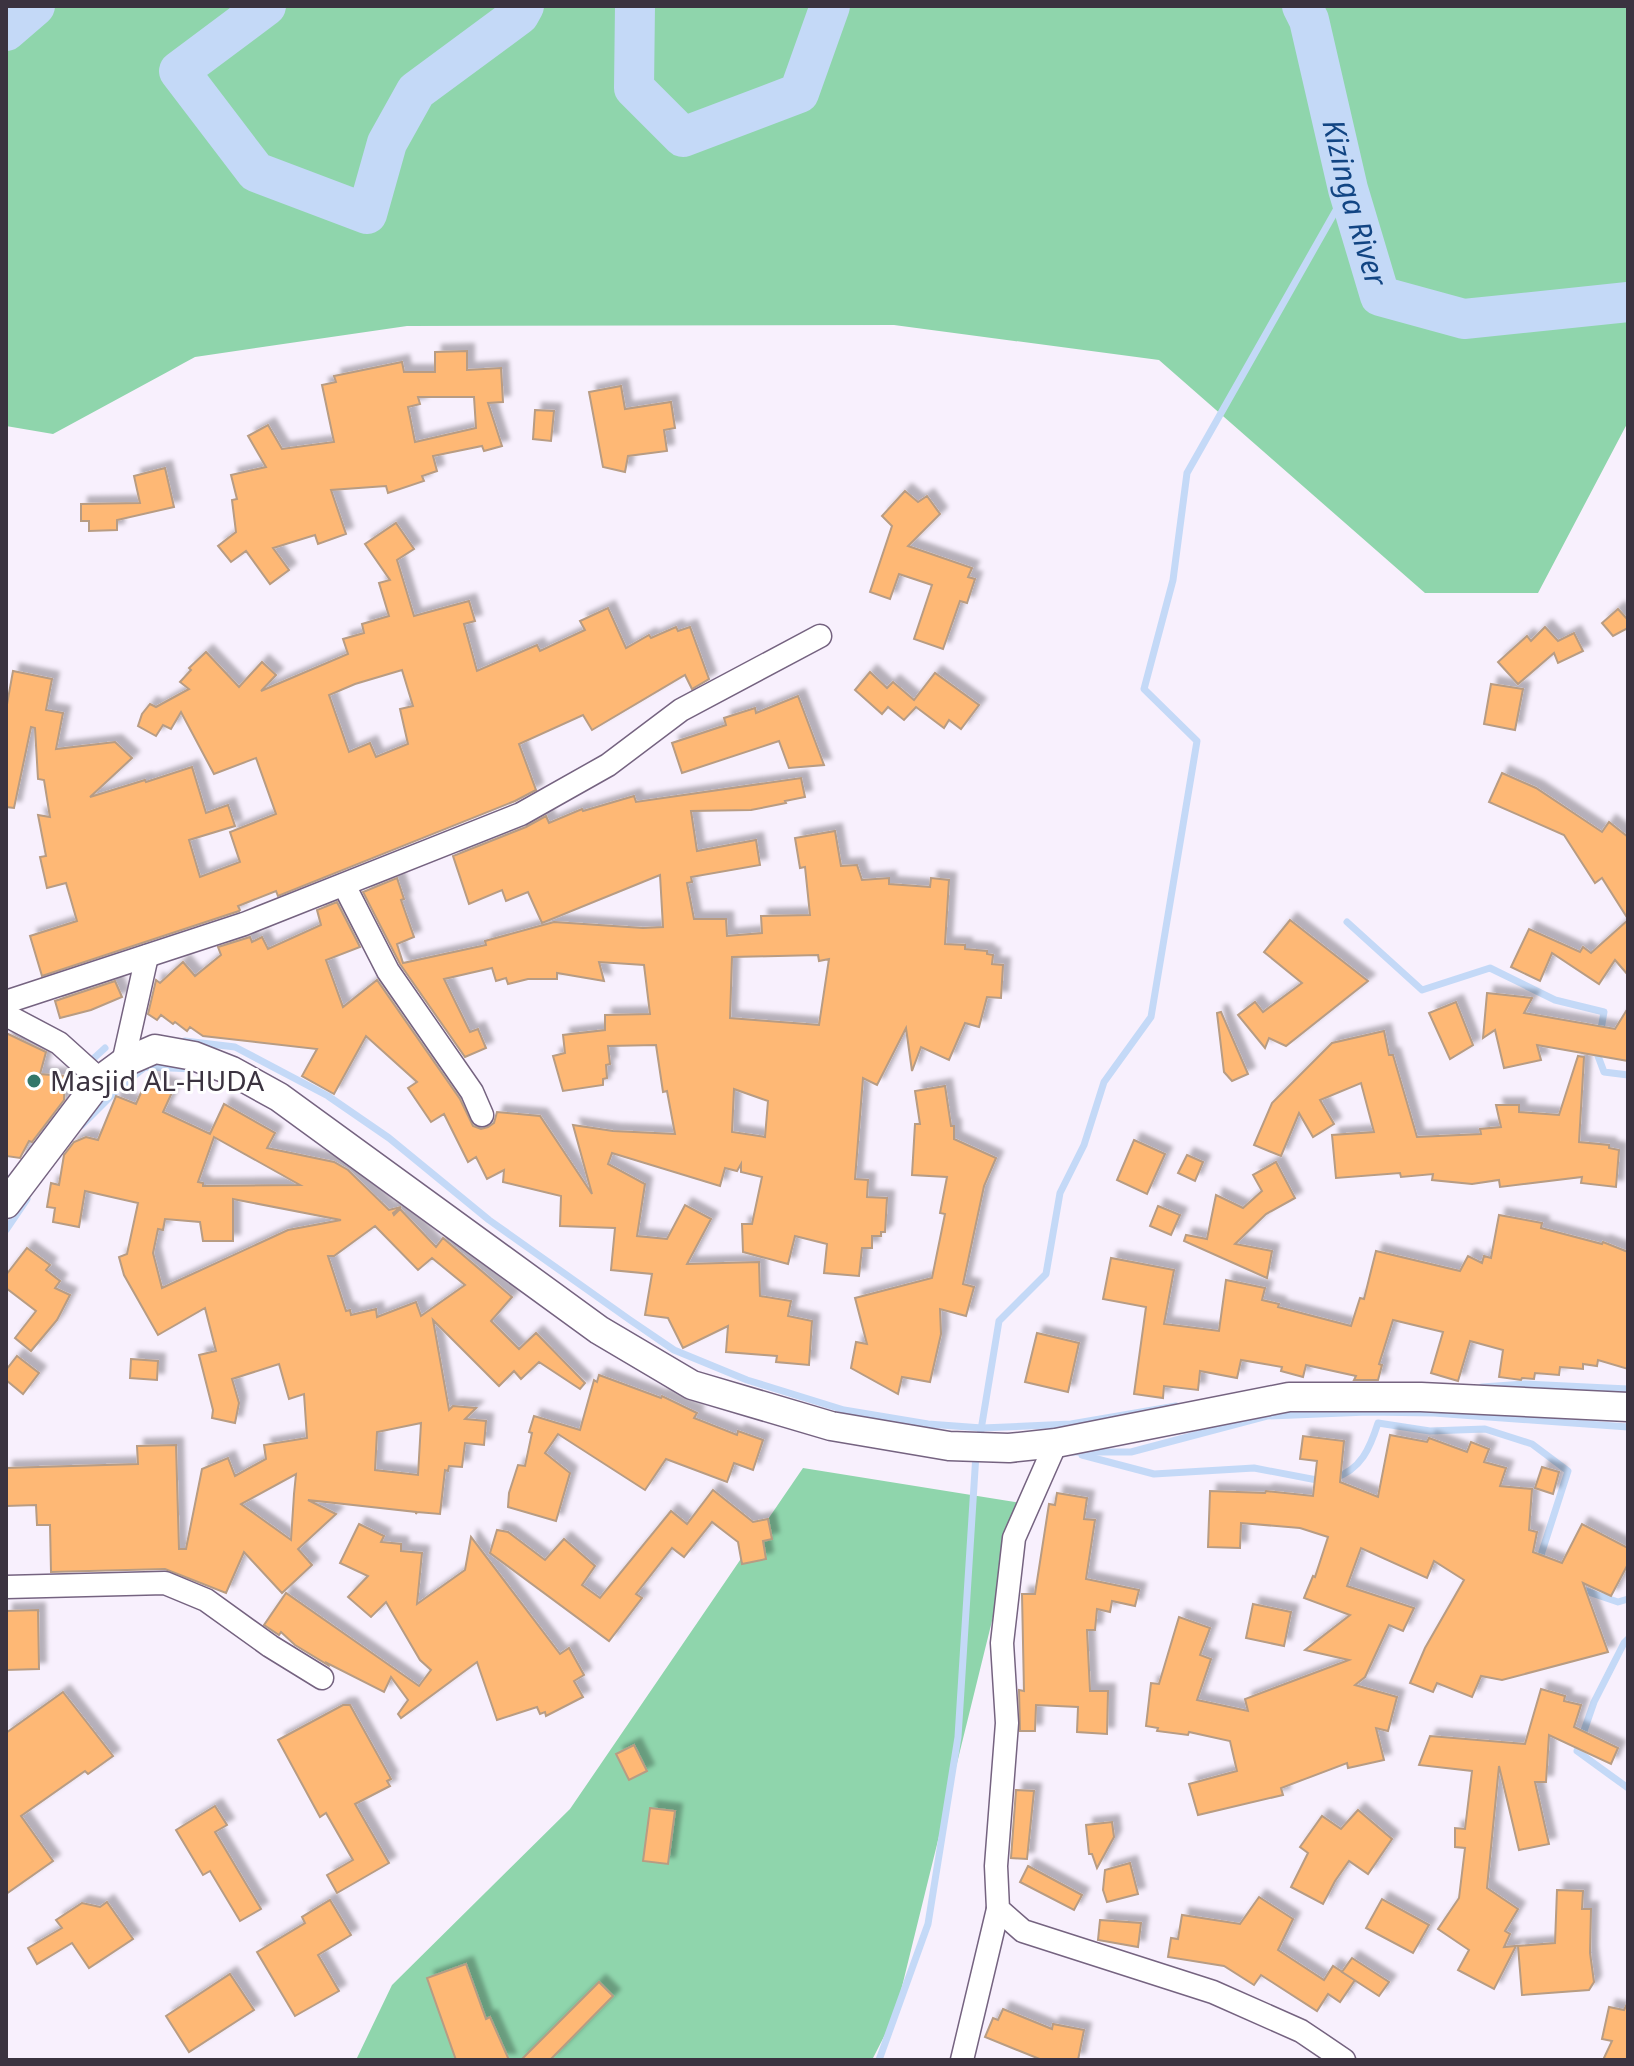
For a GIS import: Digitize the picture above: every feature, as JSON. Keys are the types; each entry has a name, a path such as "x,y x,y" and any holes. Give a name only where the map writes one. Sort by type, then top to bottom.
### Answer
{"street":[{"path":"6,1002 244,924 521,814 608,765 681,710 820,636"},
{"path":"344,885 388,971 472,1092 482,1115"},
{"path":"123,1063 147,956"},
{"path":"6,1015 59,1043 100,1080"},
{"path":"6,1204 100,1080 123,1063 155,1049 176,1051 232,1071 279,1097 599,1330 692,1385 831,1426 949,1446 1009,1448 1056,1443 1289,1397 1421,1397 1628,1407"},
{"path":"962,2060 998,1909 996,1866 1007,1723 1002,1643 1014,1538 1056,1443"},
{"path":"6,1587 165,1583 206,1600 270,1646 322,1678"},
{"path":"998,1909 1023,1931 1213,1992 1301,2031 1344,2060"}],"green space":[{"path":"6,6 1628,6 1628,422 1538,593 1425,593 1159,360 894,325 407,326 195,357 53,434 6,426"},
{"path":"803,1468 1021,1503 895,2015 872,2060 356,2060 392,1985 570,1809"}],"building":[{"path":"467,351 467,370 501,368 503,402 488,403 502,446 484,451 482,446 433,456 437,471 422,476 424,481 388,493 386,486 331,490 346,534 318,544 315,535 273,548 289,570 270,584 246,551 231,562 218,546 236,532 232,500 237,499 231,475 266,467 248,436 268,425 282,449 334,442 322,385 336,382 334,376 402,362 404,372 435,372 435,352","holes":["418,397 474,397 476,428 415,442 408,407 420,404"]},
{"path":"621,386 625,409 671,402 675,428 664,430 667,451 628,456 625,472 603,467 589,392"},
{"path":"535,410 554,411 551,441 533,439"},
{"path":"165,468 174,507 117,520 117,530 89,531 89,521 81,521 81,504 140,503 134,476"},
{"path":"905,491 918,502 927,496 940,514 908,546 972,568 968,577 975,579 967,603 960,601 943,649 914,639 932,585 899,574 890,599 870,592 892,526 882,516"},
{"path":"396,523 414,549 397,560 414,616 469,601 475,621 464,624 477,671 537,645 540,651 585,630 580,621 608,608 626,648 649,635 651,638 676,627 678,631 690,627 709,679 692,689 685,675 592,730 583,715 519,744 536,790 515,801 278,896 276,891 238,906 239,911 42,976 30,936 77,921 66,883 47,888 40,857 46,856 38,815 50,817 44,780 38,779 35,728 31,727 14,808 6,807 6,710 13,671 52,679 46,710 63,713 56,749 115,742 132,758 90,797 192,767 206,813 228,805 235,826 189,840 200,877 240,862 230,832 276,814 256,758 214,774 181,712 171,729 163,725 156,736 138,726 142,714 150,704 156,707 189,689 180,682 206,652 239,687 262,662 276,675 261,691 348,654 343,639 364,633 362,624 389,616 379,583 390,580 365,544","holes":["402,670 413,706 400,709 408,744 376,757 370,743 349,752 329,695"]},
{"path":"1618,609 1628,620 1628,628 1613,636 1602,623"},
{"path":"1545,627 1558,641 1574,633 1583,651 1558,663 1554,653 1518,684 1498,662 1527,636 1531,641"},
{"path":"870,672 887,688 893,682 914,700 935,673 979,705 961,729 949,720 944,728 916,707 904,720 888,707 882,714 855,690"},
{"path":"1491,684 1523,689 1515,730 1484,724"},
{"path":"798,696 824,765 789,768 779,741 682,773 672,743 726,725 724,718 755,708 756,713"},
{"path":"1502,773 1536,788 1602,832 1609,822 1628,837 1628,919 1602,878 1595,883 1564,835 1489,802"},
{"path":"801,778 805,797 786,803 751,810 691,811 697,851 756,840 760,865 691,877 692,882 687,883 694,919 726,919 727,936 762,933 761,916 810,915 805,867 800,868 795,838 835,831 841,866 857,865 862,880 889,878 889,884 930,887 931,878 949,880 945,944 987,951 987,954 993,955 992,964 1003,965 1001,998 987,997 979,1027 965,1023 949,1060 921,1047 912,1071 906,1028 877,1085 863,1078 855,1179 868,1180 867,1197 887,1198 885,1232 881,1232 881,1236 872,1236 872,1248 862,1248 859,1276 824,1273 827,1244 795,1236 788,1264 743,1252 742,1224 752,1224 762,1177 741,1172 741,1164 737,1171 725,1168 720,1186 612,1153 608,1164 645,1184 637,1236 667,1239 685,1205 711,1219 687,1264 759,1262 760,1296 791,1301 788,1316 812,1321 809,1365 776,1362 777,1356 726,1352 728,1326 683,1348 668,1318 645,1315 652,1274 611,1270 615,1228 560,1226 561,1196 503,1182 504,1170 487,1179 476,1157 468,1162 444,1114 431,1122 408,1088 417,1082 366,1036 334,1094 302,1076 317,1049 203,1036 190,1027 187,1031 175,1022 173,1024 161,1015 157,1020 148,1014 156,980 160,983 183,962 195,976 221,955 218,947 250,937 252,942 262,937 268,949 321,925 317,910 337,902 360,947 326,960 343,1007 377,980 460,1099 473,1126 481,1129 488,1127 494,1123 497,1112 540,1116 592,1194 573,1125 613,1131 675,1134 667,1091 663,1092 656,1045 608,1046 610,1064 606,1065 607,1078 603,1079 603,1085 563,1091 553,1056 565,1053 563,1035 605,1030 605,1015 650,1014 644,965 599,962 604,981 557,973 557,979 528,979 508,984 506,978 496,981 492,968 444,979 470,1032 478,1029 486,1048 465,1057 400,964 363,892 397,878 414,937 397,944 403,963 486,945 485,941 554,922 663,927 660,875 542,923 528,892 506,901 502,890 469,904 453,856 546,816 549,823 582,809 634,796 636,802","holes":["818,955 819,961 829,959 819,1025 730,1018 732,957","734,1089 768,1101 765,1137 732,1132"]},
{"path":"1290,920 1368,981 1286,1046 1269,1038 1265,1048 1238,1015 1255,1002 1263,1012 1302,983 1264,952"},
{"path":"1628,920 1628,975 1615,960 1599,984 1552,953 1540,981 1511,967 1529,929 1580,952 1583,947 1591,953"},
{"path":"115,981 122,997 60,1018 55,1001"},
{"path":"1487,993 1532,998 1524,1013 1615,1029 1628,1008 1628,1061 1537,1045 1541,1060 1504,1068 1495,1030 1483,1038"},
{"path":"1456,1002 1473,1045 1450,1059 1429,1013"},
{"path":"1221,1012 1248,1074 1232,1081 1224,1072 1217,1013"},
{"path":"1384,1031 1417,1137 1481,1134 1480,1129 1501,1127 1496,1105 1519,1105 1519,1112 1559,1115 1578,1056 1584,1057 1579,1142 1609,1145 1609,1148 1619,1150 1616,1187 1581,1183 1582,1177 1500,1187 1499,1180 1472,1184 1432,1180 1433,1174 1336,1178 1332,1135 1374,1132 1361,1083 1320,1100 1334,1124 1313,1137 1299,1113 1281,1156 1254,1145 1272,1103 1332,1043"},
{"path":"6,1033 46,1052 40,1074 65,1076 64,1100 32,1142 29,1141 20,1158 6,1156"},
{"path":"148,1077 174,1088 163,1112 210,1134 224,1104 275,1133 267,1148 334,1162 348,1170 389,1210 401,1207 394,1215 400,1209 436,1247 443,1238 512,1297 491,1321 519,1349 536,1333 585,1383 580,1389 539,1362 521,1379 514,1371 499,1386 433,1320 449,1410 453,1406 476,1408 465,1419 486,1421 484,1445 465,1443 462,1467 449,1466 448,1471 445,1470 440,1514 416,1514 308,1500 336,1514 298,1549 312,1565 282,1593 244,1552 226,1593 165,1569 51,1572 50,1525 37,1525 36,1505 6,1506 6,1468 138,1464 137,1446 176,1445 179,1549 186,1549 202,1469 228,1458 235,1476 266,1459 264,1445 307,1438 304,1394 289,1399 279,1364 232,1379 239,1403 235,1423 212,1418 213,1410 199,1355 216,1351 205,1308 158,1335 124,1275 119,1257 127,1254 138,1203 85,1191 79,1227 53,1222 55,1208 47,1207 51,1183 59,1185 64,1155 74,1142 86,1137 98,1140 116,1096 136,1104","holes":["214,1137 300,1185 203,1186 198,1182","233,1199 341,1220 288,1230 162,1288 153,1253 158,1229 163,1230 165,1219 200,1222 203,1241 233,1241","375,1226 418,1270 432,1258 465,1285 421,1316 416,1302 377,1317 376,1309 351,1315 350,1310 346,1311 328,1256 334,1256","421,1423 418,1475 375,1470 377,1432","296,1474 294,1494 291,1540 241,1504"]},
{"path":"945,1086 954,1139 996,1158 984,1186 963,1284 974,1287 966,1316 940,1309 941,1334 930,1382 902,1377 898,1394 851,1368 856,1342 867,1344 855,1298 932,1278 945,1214 940,1213 947,1177 912,1175 915,1124 920,1124 915,1091"},
{"path":"1134,1140 1165,1154 1147,1194 1117,1180"},
{"path":"1187,1155 1203,1162 1195,1181 1178,1173"},
{"path":"1276,1162 1295,1198 1266,1214 1235,1244 1272,1251 1267,1278 1184,1241 1186,1235 1207,1239 1216,1195 1243,1208 1262,1191 1253,1175"},
{"path":"1158,1206 1180,1215 1171,1235 1150,1226"},
{"path":"1499,1215 1542,1223 1541,1228 1603,1242 1628,1252 1628,1369 1598,1360 1597,1366 1583,1364 1583,1369 1560,1367 1559,1375 1535,1373 1534,1379 1521,1380 1499,1377 1503,1350 1470,1341 1458,1381 1431,1373 1443,1332 1393,1320 1379,1364 1382,1365 1378,1380 1354,1380 1356,1376 1306,1365 1303,1377 1281,1371 1282,1367 1241,1360 1237,1378 1200,1371 1198,1390 1164,1386 1163,1398 1134,1394 1146,1307 1103,1299 1111,1258 1174,1270 1164,1324 1219,1331 1226,1280 1265,1288 1262,1300 1279,1304 1278,1307 1351,1326 1360,1298 1364,1299 1376,1251 1460,1271 1468,1256 1482,1263 1484,1256 1491,1258"},
{"path":"27,1248 50,1265 46,1270 60,1281 55,1288 70,1295 57,1320 31,1351 15,1338 36,1311 6,1288 6,1275"},
{"path":"1037,1333 1079,1343 1068,1392 1025,1382"},
{"path":"17,1356 39,1373 23,1394 6,1380 6,1370"},
{"path":"131,1359 158,1361 157,1380 130,1378"},
{"path":"599,1375 662,1396 697,1413 694,1418 737,1435 738,1431 763,1440 753,1470 734,1463 727,1482 666,1459 645,1490 558,1434 545,1453 570,1473 556,1521 508,1507 518,1465 525,1466 534,1416 580,1430 594,1380 597,1382"},
{"path":"1390,1435 1427,1442 1429,1438 1467,1452 1471,1442 1489,1449 1484,1462 1506,1468 1500,1486 1532,1489 1529,1530 1537,1532 1533,1552 1562,1563 1582,1524 1628,1548 1628,1564 1611,1596 1583,1583 1608,1652 1502,1680 1481,1676 1472,1697 1437,1683 1433,1692 1410,1683 1425,1648 1464,1580 1434,1561 1427,1578 1361,1548 1347,1586 1414,1608 1403,1631 1389,1625 1365,1677 1355,1685 1397,1697 1388,1731 1376,1728 1384,1760 1348,1768 1347,1763 1281,1788 1283,1795 1198,1815 1189,1784 1237,1771 1230,1741 1189,1732 1188,1735 1157,1731 1158,1728 1146,1726 1151,1683 1159,1684 1179,1617 1210,1628 1200,1655 1211,1659 1197,1700 1248,1711 1245,1699 1349,1660 1305,1650 1350,1615 1304,1598 1315,1577 1328,1537 1300,1528 1241,1523 1240,1548 1208,1547 1210,1491 1266,1491 1313,1496 1317,1461 1300,1459 1303,1436 1344,1441 1340,1482 1378,1497"},
{"path":"1542,1467 1559,1472 1553,1494 1535,1488"},
{"path":"713,1490 753,1522 768,1519 772,1539 763,1541 766,1559 742,1564 738,1542 712,1522 684,1557 672,1548 636,1594 642,1598 609,1641 490,1553 497,1530 508,1532 545,1560 564,1539 595,1566 582,1585 600,1598 671,1511 687,1524"},
{"path":"1057,1493 1087,1498 1084,1519 1095,1520 1086,1579 1139,1590 1135,1606 1112,1601 1110,1612 1097,1609 1095,1630 1087,1630 1090,1691 1108,1691 1107,1734 1077,1732 1078,1707 1036,1705 1035,1731 1020,1731 1019,1690 1024,1691 1022,1594 1035,1594 1049,1504 1055,1505"},
{"path":"359,1524 384,1536 381,1542 401,1544 401,1551 422,1553 417,1604 465,1570 471,1537 560,1654 569,1648 584,1675 574,1681 583,1697 546,1716 545,1712 540,1714 537,1707 497,1720 477,1662 401,1718 398,1714 408,1700 391,1677 384,1692 328,1665 295,1645 281,1632 279,1635 264,1625 286,1593 419,1686 431,1670 420,1660 386,1602 371,1617 348,1597 368,1576 340,1563"},
{"path":"1253,1604 1291,1612 1284,1646 1246,1638"},
{"path":"38,1610 39,1669 6,1670 6,1611"},
{"path":"1541,1689 1565,1696 1564,1701 1581,1705 1574,1727 1618,1748 1611,1764 1549,1735 1546,1782 1535,1782 1549,1844 1519,1850 1499,1766 1487,1888 1518,1909 1505,1931 1510,1934 1504,1947 1516,1946 1494,1989 1458,1970 1469,1950 1438,1929 1459,1898 1465,1848 1455,1847 1455,1828 1465,1829 1472,1771 1419,1765 1430,1736 1525,1744"},
{"path":"63,1692 113,1756 88,1774 85,1771 21,1816 53,1861 6,1894 6,1733"},
{"path":"343,1705 350,1705 391,1779 387,1781 390,1786 355,1804 389,1863 337,1893 327,1875 353,1860 326,1813 320,1817 278,1740"},
{"path":"634,1745 647,1771 629,1780 616,1754"},
{"path":"1016,1790 1034,1791 1027,1859 1011,1858"},
{"path":"215,1806 227,1825 215,1832 261,1909 240,1921 210,1871 203,1875 176,1830"},
{"path":"650,1808 675,1811 668,1864 643,1861"},
{"path":"1358,1810 1392,1839 1368,1874 1349,1861 1323,1904 1291,1887 1308,1853 1300,1847 1322,1816 1341,1829"},
{"path":"1112,1822 1114,1837 1097,1868 1092,1854 1089,1854 1086,1825"},
{"path":"1130,1863 1138,1894 1107,1902 1103,1890 1105,1870"},
{"path":"1028,1866 1082,1895 1074,1910 1020,1882"},
{"path":"1557,1890 1583,1891 1582,1909 1591,1909 1590,1953 1594,1982 1589,1990 1522,1995 1518,1946 1555,1943"},
{"path":"1259,1897 1293,1919 1278,1950 1324,1980 1333,1966 1355,1980 1340,2002 1328,1994 1317,2011 1261,1975 1254,1985 1224,1966 1168,1957 1171,1938 1178,1939 1182,1915 1240,1924"},
{"path":"1382,1899 1429,1925 1413,1953 1366,1928"},
{"path":"330,1900 351,1935 318,1955 339,1991 295,2016 257,1952 305,1923 302,1917"},
{"path":"107,1902 133,1939 89,1968 72,1943 37,1964 28,1948 62,1928 56,1920 82,1903 100,1907"},
{"path":"1100,1920 1141,1923 1138,1947 1098,1940"},
{"path":"1352,1958 1389,1982 1379,1996 1342,1972"},
{"path":"466,1964 486,2019 490,2017 509,2060 456,2060 427,1978"},
{"path":"230,1974 254,2010 189,2052 166,2016"},
{"path":"599,1982 613,1996 550,2060 521,2060"},
{"path":"1628,2002 1628,2060 1603,2060 1612,2041 1602,2039 1609,2007 1624,2010"},
{"path":"1003,2009 1052,2029 1053,2024 1084,2030 1078,2060 1042,2060 985,2037 993,2018 998,2020"}],"waterway":[{"name":"Kizinga River","path":"6,31 35,6"},
{"name":"Kizinga River","path":"266,6 179,71 256,172 367,214 387,143 416,91 519,15 524,6"},
{"name":"Kizinga River","path":"635,6 634,88 683,137 799,93 830,6"},
{"name":"Kizinga River","path":"1302,6 1309,20 1348,189 1380,296 1464,319 1628,302"},
{"path":"979,1442 999,1321 1046,1274 1060,1193 1084,1145 1104,1082 1151,1017 1197,741 1144,689 1173,580 1187,473 1348,189"},
{"path":"1347,922 1422,990 1490,968 1555,1000 1604,1012 1600,1035"},
{"path":"185,1041 235,1047 328,1096 389,1138 489,1220 674,1350 747,1380 844,1410 928,1424 982,1428 1071,1424 1176,1406"},
{"path":"1599,1047 1598,1056 1604,1072 1628,1075"},
{"path":"93,1068 93,1059 105,1048"},
{"path":"82,1125 145,1067 195,1069"},
{"path":"6,1230 27,1199"},
{"path":"1482,1387 1525,1384 1628,1389"},
{"path":"1073,1452 1131,1452 1267,1416 1434,1413 1628,1427"},
{"path":"1334,1478 1358,1464 1372,1441 1378,1423 1430,1431 1485,1429 1532,1444 1568,1471 1539,1561"},
{"path":"879,2060 928,1924 958,1737 976,1454"},
{"path":"1082,1455 1154,1474 1254,1468 1322,1481"},
{"path":"1577,1588 1618,1602 1628,1599"},
{"path":"1628,1639 1594,1702 1577,1751 1628,1788"}],"place":[{"name":"Masjid AL-HUDA","path":"34,1081"}]}
